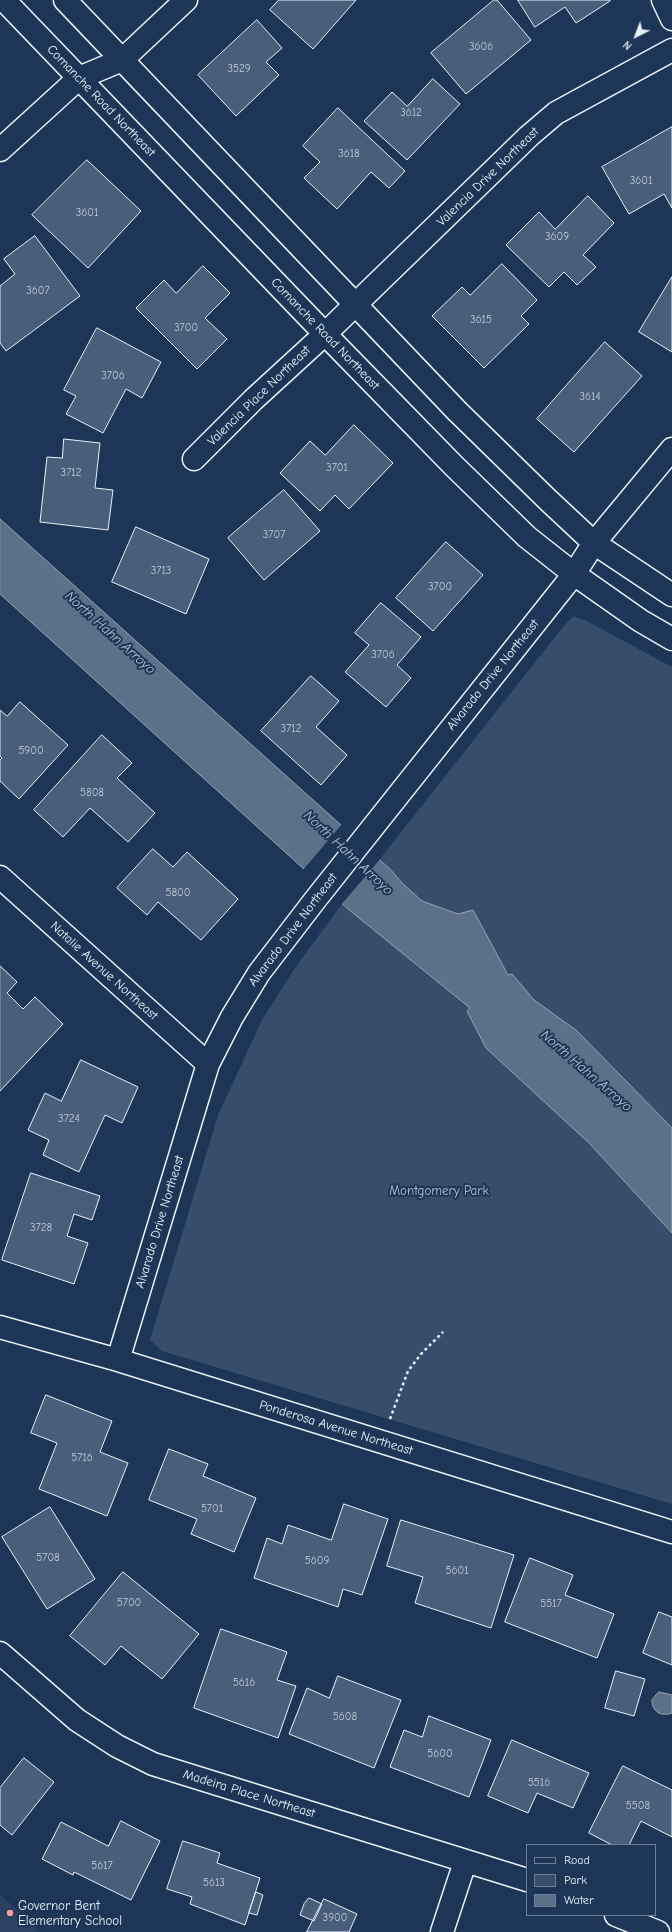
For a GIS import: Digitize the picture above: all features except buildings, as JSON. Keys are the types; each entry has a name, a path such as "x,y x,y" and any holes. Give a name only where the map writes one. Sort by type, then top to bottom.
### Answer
{"street":[{"name":"Comanche Road Northeast","path":"4,0 325,334 454,466 527,537 574,574 641,621 672,639"},
{"path":"65,0 457,411 594,543 672,595"},
{"path":"0,150 79,78 122,60 186,0"},
{"path":"663,0 672,19"},
{"name":"Valencia Drive Northeast","path":"325,334 529,136 556,113 672,50"},
{"name":"Valencia Place Northeast","path":"194,459 254,399 325,334"},
{"name":"Alvarado Drive Northeast","path":"118,1360 208,1064 232,1017 259,973 370,829 574,574 594,543 672,449"},
{"name":"Natalie Avenue Northeast","path":"0,877 208,1064"},
{"name":"Ponderosa Avenue Northeast","path":"0,1327 118,1360 672,1532"},
{"name":"Madeira Place Northeast","path":"0,1653 77,1720 116,1746 153,1764 526,1880"},
{"path":"442,1932 465,1862"},
{"path":"618,1916 658,1932"}],"path":[{"path":"389,1421 408,1371 421,1354 443,1332"}],"shaded area":[{"name":"Governor Bent Elementary School","path":"0,1894 41,1932 0,1932"}],"green space":[{"name":"Montgomery Park","path":"573,616 587,621 672,667 672,1504 162,1351 150,1340 218,1115 262,1020 295,968 338,909 383,855"}],"water":[{"name":"North Hahn Arroyo","path":"0,519 390,869 402,883 422,901 458,914 473,910 508,975 512,974 534,1000 576,1030 672,1128 672,1233 589,1143 486,1048 467,1011 470,1008 348,909 0,594"},
{"path":"659,1692 672,1695 672,1713 661,1714 655,1710 652,1700"}],"pier":[{"path":"342,824 381,858 341,905 303,870"}],"place":[{"name":"Governor Bent Elementary School","path":"10,1913"}]}
